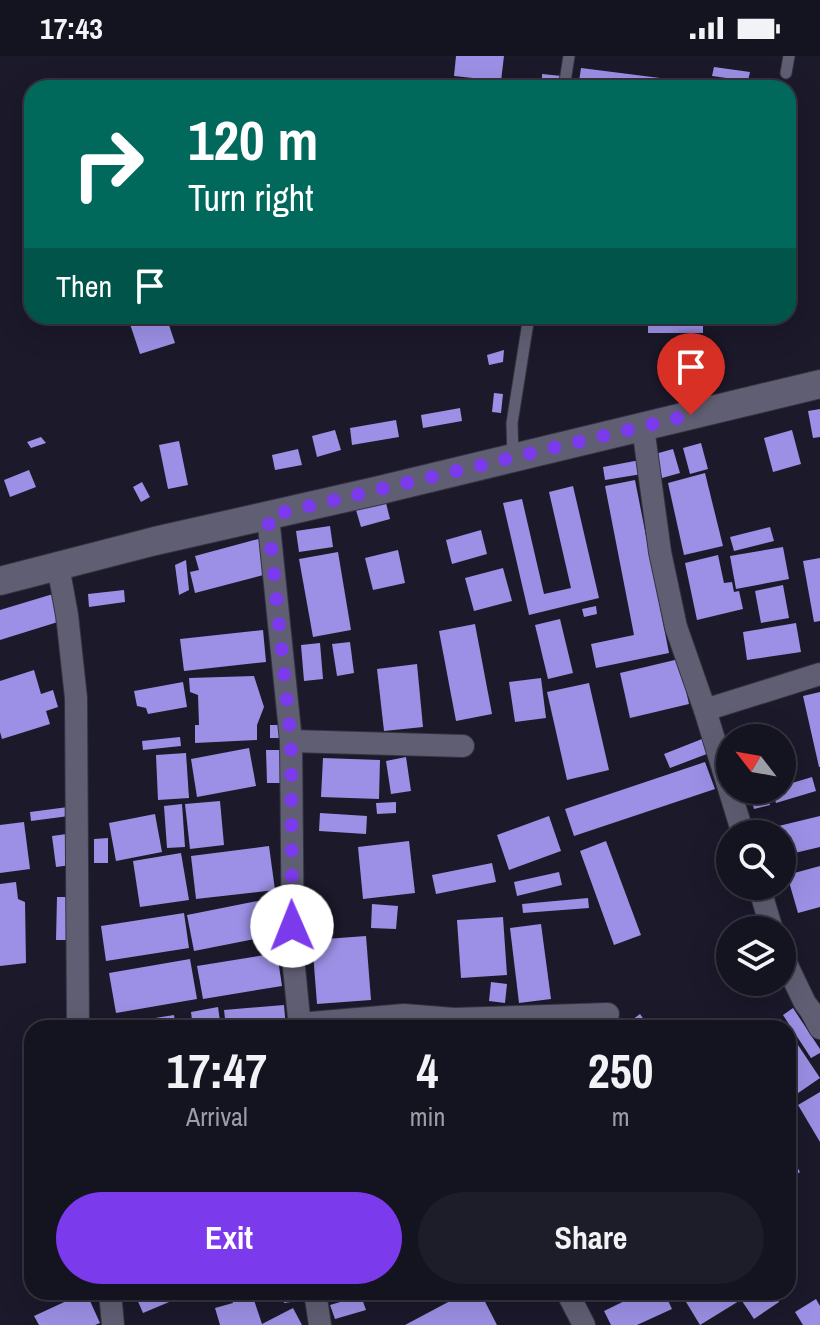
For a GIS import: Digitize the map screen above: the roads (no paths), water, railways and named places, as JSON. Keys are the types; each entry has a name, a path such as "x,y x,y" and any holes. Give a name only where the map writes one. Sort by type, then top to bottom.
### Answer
{"street":[{"path":"0,581 155,541 820,384"},
{"path":"643,427 660,552 676,627 739,820"},
{"path":"268,516 291,741 293,957 298,1020"},
{"path":"58,566 76,698 78,1020"},
{"path":"705,710 820,674"},
{"path":"291,741 463,746"},
{"path":"796,984 820,1028"},
{"path":"356,1020 404,1015 454,1019 608,1014"},
{"path":"111,1300 113,1325"},
{"path":"316,1300 320,1325"},
{"path":"571,1300 584,1325"}],"lane":[{"path":"565,80 569,56"},
{"path":"786,73 789,56"},
{"path":"513,458 512,423 528,324"}]}
